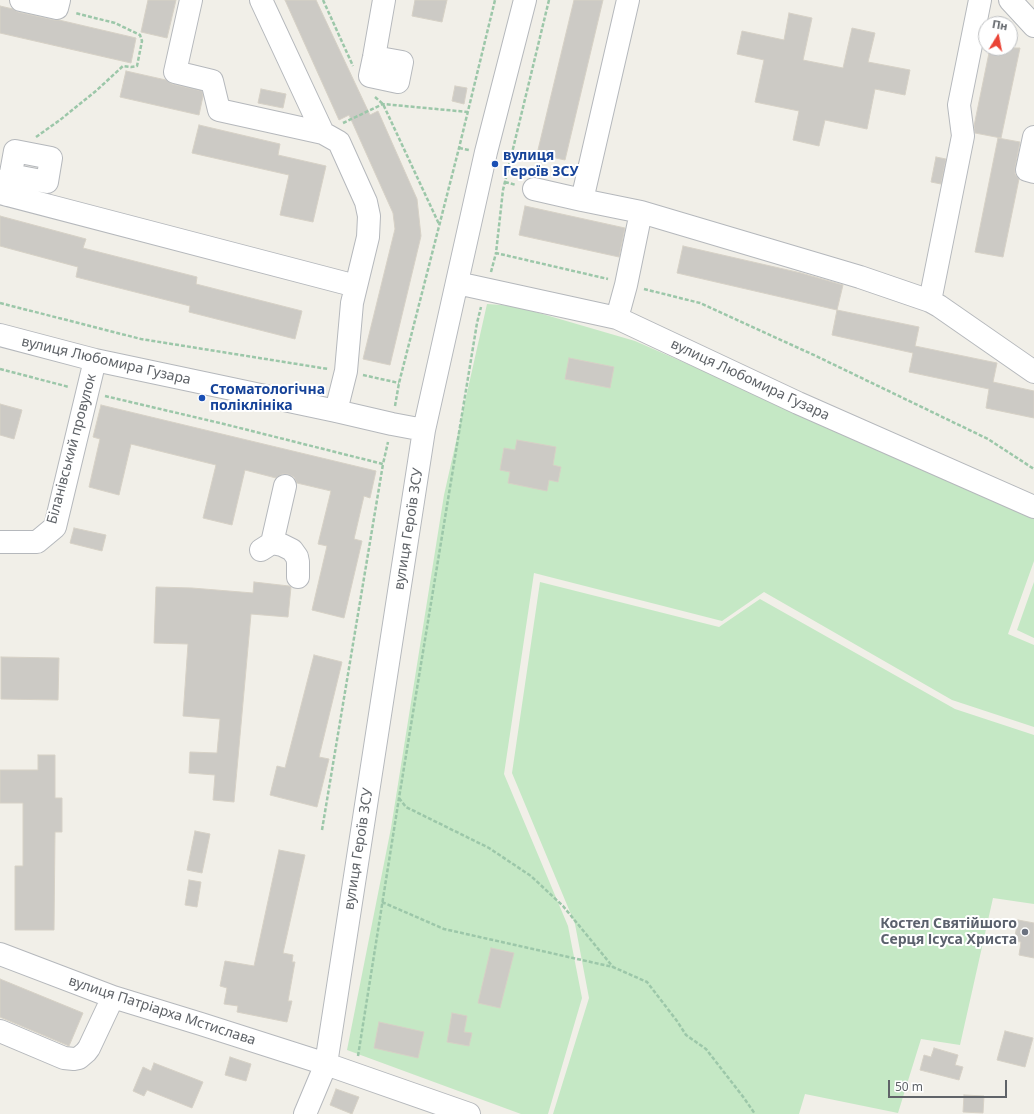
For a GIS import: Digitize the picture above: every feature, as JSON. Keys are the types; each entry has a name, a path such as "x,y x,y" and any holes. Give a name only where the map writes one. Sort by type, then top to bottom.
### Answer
{"street":[{"path":"21,0 58,4"},
{"path":"191,0 175,72 212,81 219,110 323,133 339,142 366,202 369,216 368,237 352,303 346,371 336,411"},
{"path":"261,0 323,133"},
{"path":"374,57 384,0"},
{"name":"вулиця Героїв ЗСУ","path":"326,1064 424,430 486,152 525,0"},
{"path":"582,200 628,0"},
{"path":"930,301 963,136 959,105 980,0"},
{"path":"1010,0 1034,26"},
{"path":"1034,137 1027,170 1034,172"},
{"path":"6,188 356,286"},
{"path":"534,189 641,212 853,275 930,301 1034,372"},
{"path":"617,318 626,285 641,212"},
{"name":"вулиця Любомира Гузара","path":"457,283 617,318 798,403 1034,507"},
{"name":"вулиця Любомира Гузара","path":"0,335 95,360 424,430"},
{"name":"Біланівський провулок","path":"0,542 37,542 55,527 95,360"},
{"path":"285,486 266,546 288,547 295,553 298,562 298,578"},
{"name":"вулиця Патріарха Мстислава","path":"0,954 113,998 201,1024 326,1064 469,1114"},
{"path":"0,1031 64,1058 79,1058 89,1048 113,998"},
{"path":"305,1114 326,1064"}],"path":[{"path":"324,0 354,69"},
{"path":"322,830 383,464 400,383 495,0"},
{"path":"355,1075 477,323 496,253 503,190 549,0"},
{"path":"29,140 60,120 97,90 123,66 137,66 142,40 140,35 115,22 58,4"},
{"path":"372,94 383,104 439,224"},
{"path":"323,133 383,104 468,112"},
{"path":"496,253 600,277 626,285 661,292 700,303 823,360 988,440 1034,469"},
{"path":"0,303 141,339 346,371 400,383"},
{"path":"0,368 87,392 224,424 383,464"},
{"path":"399,798 406,807 489,848 531,876 563,906 613,967"},
{"path":"382,902 444,929 613,967 647,982 686,1035 706,1049 744,1098 754,1114"}],"green space":[{"path":"487,304 515,306 635,341 1034,515 1034,561 1008,634 1034,645 1034,727 952,700 764,592 722,621 534,573 504,774 568,926 582,998 548,1114 521,1114 347,1050 391,828 444,495"},
{"path":"540,582 719,627 760,599 955,709 1034,735 1034,904 993,898 960,1045 921,1039 898,1113 805,1094 799,1114 553,1114 589,998 575,924 512,773"},
{"path":"1034,582 1034,638 1017,630"}],"building":[{"path":"148,0 176,0 167,38 141,32"},
{"path":"285,0 316,0 370,115 378,111 417,199 421,236 390,365 363,359 395,229 393,213 349,115 339,120"},
{"path":"415,0 447,0 442,22 412,16"},
{"path":"574,0 603,0 565,160 537,154"},
{"path":"0,6 13,9 18,12 136,38 131,63 0,33"},
{"path":"789,13 812,18 803,60 843,68 852,28 875,33 868,62 910,70 905,95 875,89 867,129 825,120 819,146 793,140 799,111 755,102 764,60 737,54 742,31 784,40"},
{"path":"1018,48 1020,48 1001,138 975,133 974,126 988,56 1018,56"},
{"path":"126,71 166,80 172,84 202,91 203,96 199,115 120,97"},
{"path":"455,86 467,88 464,104 452,101"},
{"path":"261,89 286,94 283,108 258,103"},
{"path":"199,125 280,144 278,155 326,166 313,222 280,215 289,175 192,153"},
{"path":"998,138 1020,142 1015,168 1015,174 1019,179 1003,257 975,252"},
{"path":"936,157 946,159 941,184 931,182"},
{"path":"525,206 625,228 619,257 519,235"},
{"path":"0,216 86,239 83,248 197,277 196,284 302,311 295,339 189,312 190,306 76,277 78,267 0,246"},
{"path":"683,246 801,273 843,285 837,310 677,273"},
{"path":"837,310 919,327 915,346 997,363 993,382 1034,391 1034,418 986,408 989,389 909,372 913,353 832,335"},
{"path":"569,358 614,367 610,388 565,379"},
{"path":"0,404 22,410 14,439 0,435"},
{"path":"101,405 376,471 370,498 364,496 354,539 362,541 344,618 312,610 327,546 318,544 331,491 297,483 294,477 288,474 282,474 276,478 245,470 232,525 203,518 216,465 131,444 119,495 89,487 100,439 93,437"},
{"path":"517,440 556,447 553,465 561,467 558,482 549,480 547,491 508,483 510,472 500,470 504,448 515,450"},
{"path":"74,528 106,535 102,551 70,543"},
{"path":"254,582 291,587 288,617 251,614 234,802 213,800 215,775 189,773 190,752 217,753 220,719 183,716 188,644 154,643 156,587 192,588 253,593"},
{"path":"314,655 342,662 319,757 329,759 317,807 270,795 277,766 285,768"},
{"path":"1,657 59,658 58,700 1,699"},
{"path":"38,755 55,755 55,798 62,798 62,832 55,832 54,930 15,930 15,866 23,866 23,803 0,803 0,770 38,770"},
{"path":"195,831 210,834 202,873 187,870"},
{"path":"279,850 305,855 283,953 293,955 292,962 295,962 288,1001 292,1001 287,1022 237,1012 238,1006 224,1004 227,988 220,986 225,961 254,966"},
{"path":"189,880 201,882 197,907 185,905"},
{"name":"Костел Святійшого Серця Ісуса Христа","path":"1018,920 1034,923 1034,958 1019,955 1021,942 1014,941"},
{"path":"491,948 514,953 500,1008 478,1003"},
{"path":"0,979 83,1013 69,1046 0,1017"},
{"path":"452,1013 467,1016 464,1032 472,1033 469,1046 447,1042"},
{"path":"379,1022 424,1032 418,1058 374,1048"},
{"path":"1005,1031 1033,1038 1025,1067 997,1060"},
{"path":"934,1048 958,1055 955,1065 963,1067 959,1080 920,1070 924,1055 931,1057"},
{"path":"230,1057 251,1064 246,1081 225,1075"},
{"path":"154,1063 203,1082 192,1108 147,1090 144,1096 133,1091 143,1067 151,1071"},
{"path":"336,1089 359,1097 352,1114 330,1105"},
{"path":"964,1095 984,1096 983,1113 963,1112"}],"place":[{"name":"вулиця Героїв ЗСУ","path":"495,164"},
{"name":"Стоматологічна поліклініка","path":"202,398"},
{"name":"Костел Святійшого Серця Ісуса Христа","path":"1025,932"}]}
